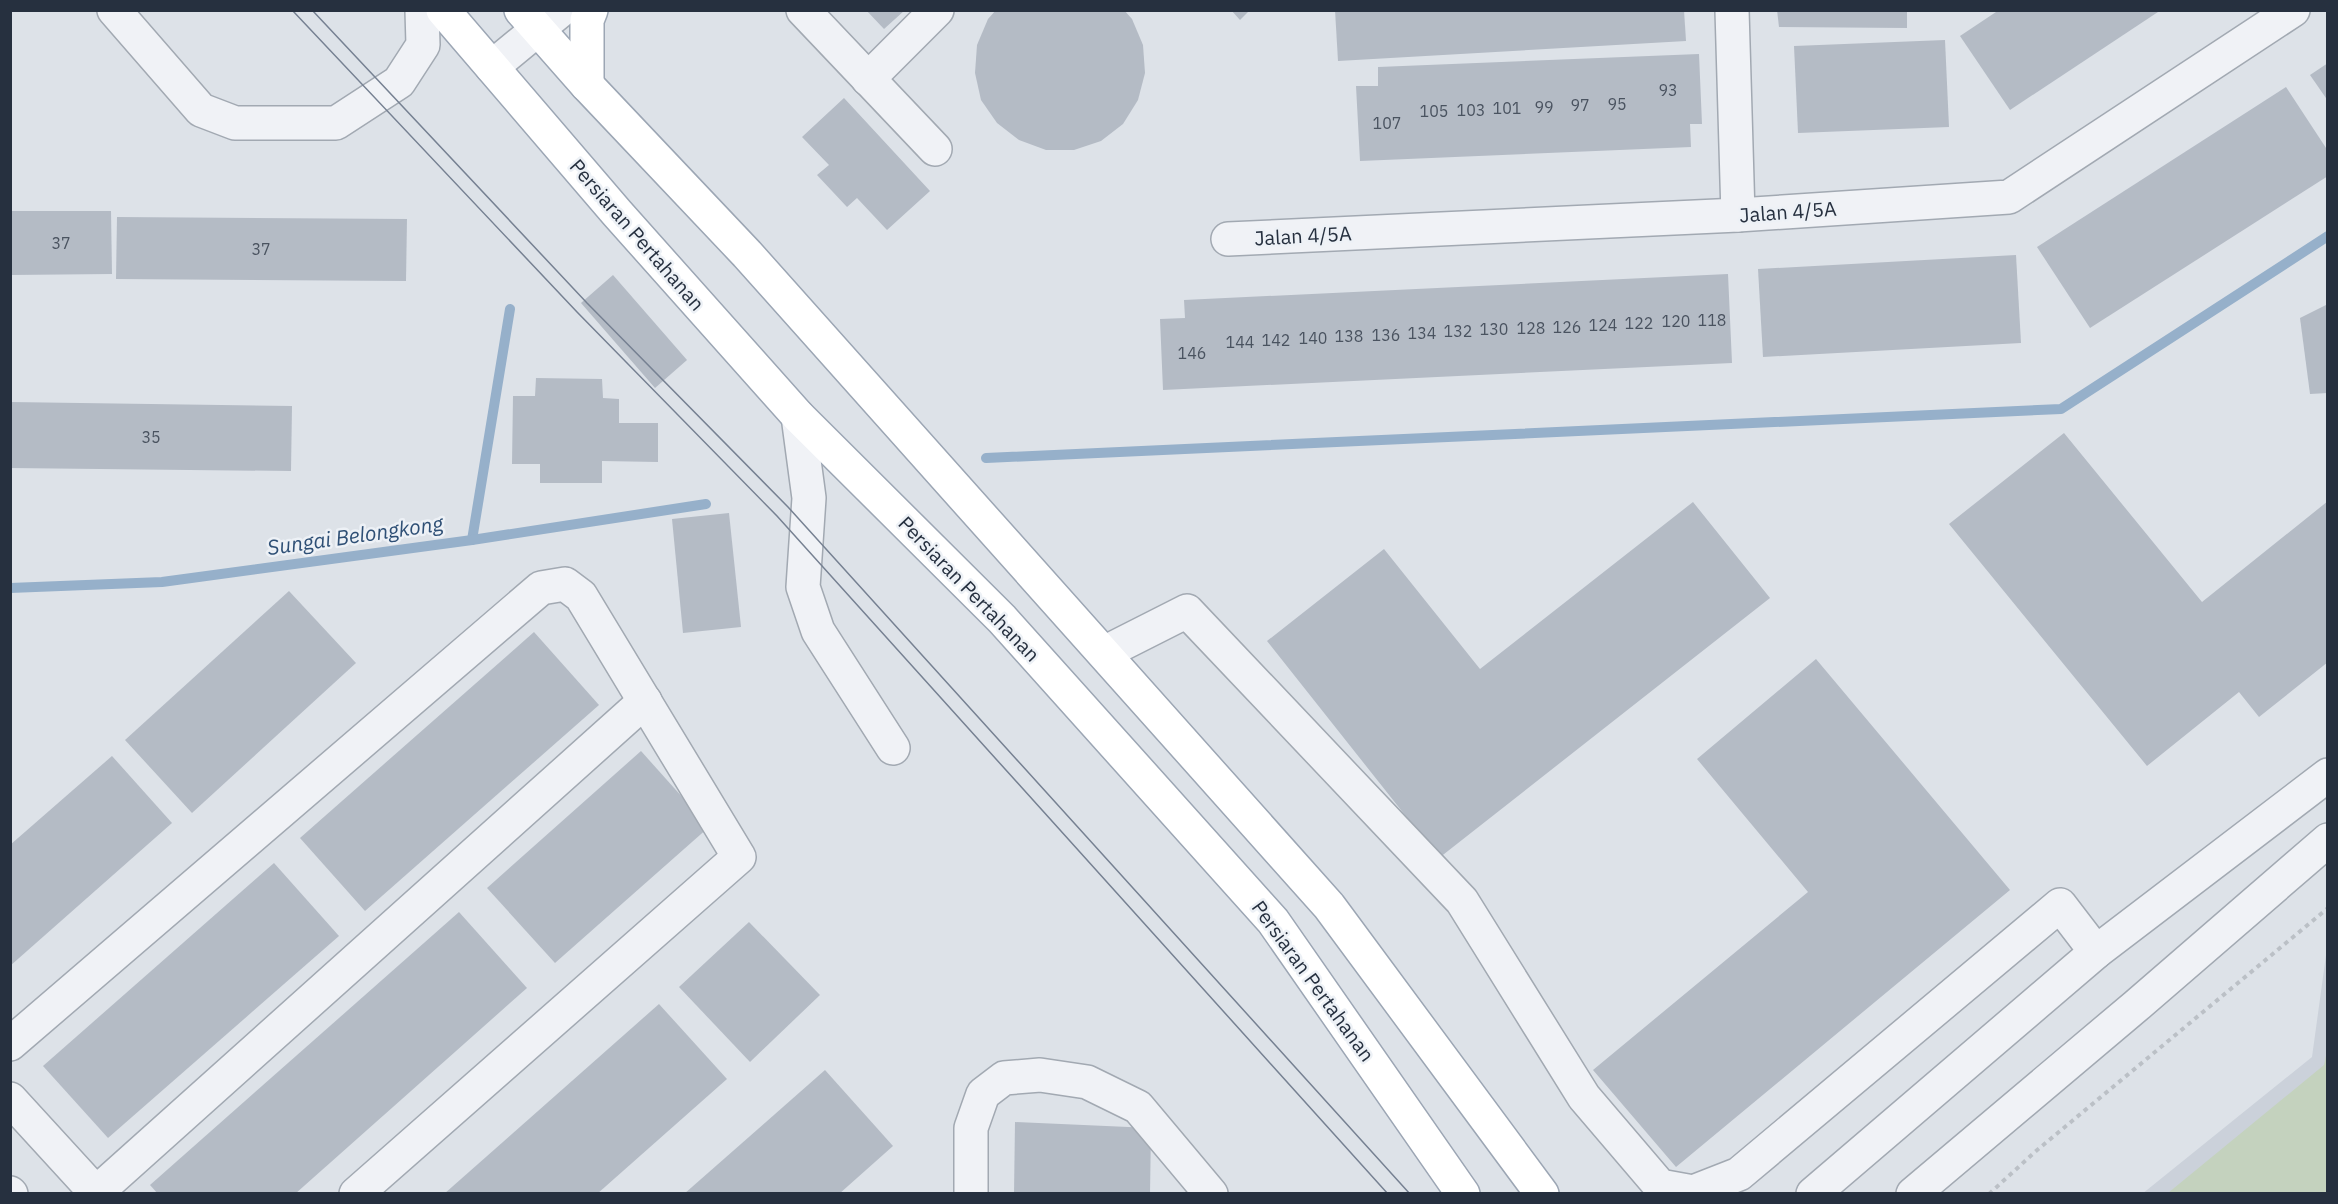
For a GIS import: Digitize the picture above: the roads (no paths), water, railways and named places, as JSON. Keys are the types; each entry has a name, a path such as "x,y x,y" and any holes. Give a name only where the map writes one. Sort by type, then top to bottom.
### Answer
{"main road":[{"name":"Persiaran Pertahanan","path":"443,10 617,213 798,416 1002,619 1273,921 1463,1194"},
{"path":"587,85 587,20 591,10"},
{"path":"540,17 587,85 747,254 1329,906 1542,1194"}],"street":[{"path":"114,10 201,110 235,123 336,123 399,82 423,45 422,10"},
{"path":"803,10 935,149"},
{"path":"868,79 937,10"},
{"path":"1732,10 1738,215"},
{"name":"Jalan 4/5A","path":"1228,239 1738,215 2009,198 2293,10"},
{"path":"492,67 540,17"},
{"path":"798,416 809,498 803,587 818,631 892,748"},
{"path":"10,1044 541,588 566,584 581,596 739,857 356,1194"},
{"path":"1104,653 1187,610 1462,901 1584,1097 1660,1186 1693,1191 1739,1174 2060,905 2096,952"},
{"path":"10,1099 96,1193 645,701"},
{"path":"1813,1194 2096,952 2328,775"},
{"path":"1913,1194 2328,840"},
{"path":"971,1194 971,1128 982,1094 1004,1078 1040,1075 1087,1082 1138,1107 1211,1194"}],"waterway":[{"path":"986,458 2061,409 2328,236"},
{"name":"Sungai Belongkong","path":"472,540 510,309"},
{"name":"Sungai Belongkong","path":"10,588 162,582 472,540 706,504"}],"tram line":[{"path":"292,10 577,312 777,516 1388,1194"},
{"path":"312,10 587,303 788,507 1410,1194"}]}
